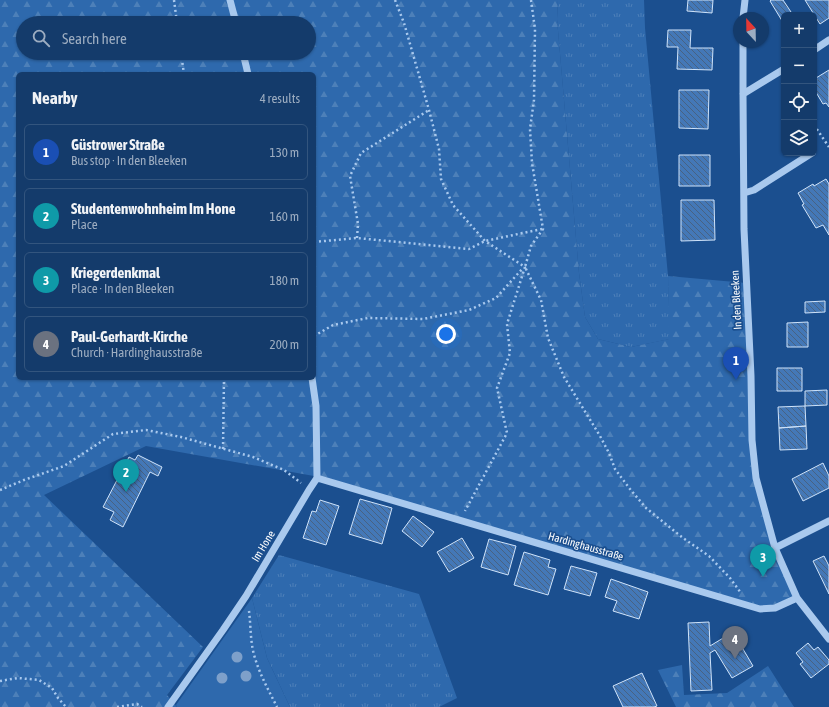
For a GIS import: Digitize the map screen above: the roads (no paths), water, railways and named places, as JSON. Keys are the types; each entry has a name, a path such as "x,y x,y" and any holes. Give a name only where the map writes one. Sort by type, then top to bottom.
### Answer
{"street":[{"path":"230,0 234,16"},
{"path":"744,12 745,0"},
{"path":"817,48 829,40"},
{"name":"In den Bleeken","path":"743,48 744,229 751,376 752,440 756,478 775,548 797,598"},
{"path":"245,60 248,72"},
{"path":"743,94 781,71"},
{"path":"744,193 754,190 806,156"},
{"path":"312,380 316,406 317,478"},
{"name":"Im Hone","path":"168,707 246,596 317,478"},
{"name":"Hardinghausstraße","path":"317,478 760,609 775,608 797,598"},
{"path":"775,548 829,521"},
{"path":"797,598 829,640"}],"place":[{"name":"Güstrower Straße","path":"736,380"},
{"name":"Studentenwohnheim Im Hone","path":"126,492"},
{"name":"Kriegerdenkmal","path":"763,577"},
{"name":"Paul-Gerhardt-Kirche","path":"735,659"}]}
